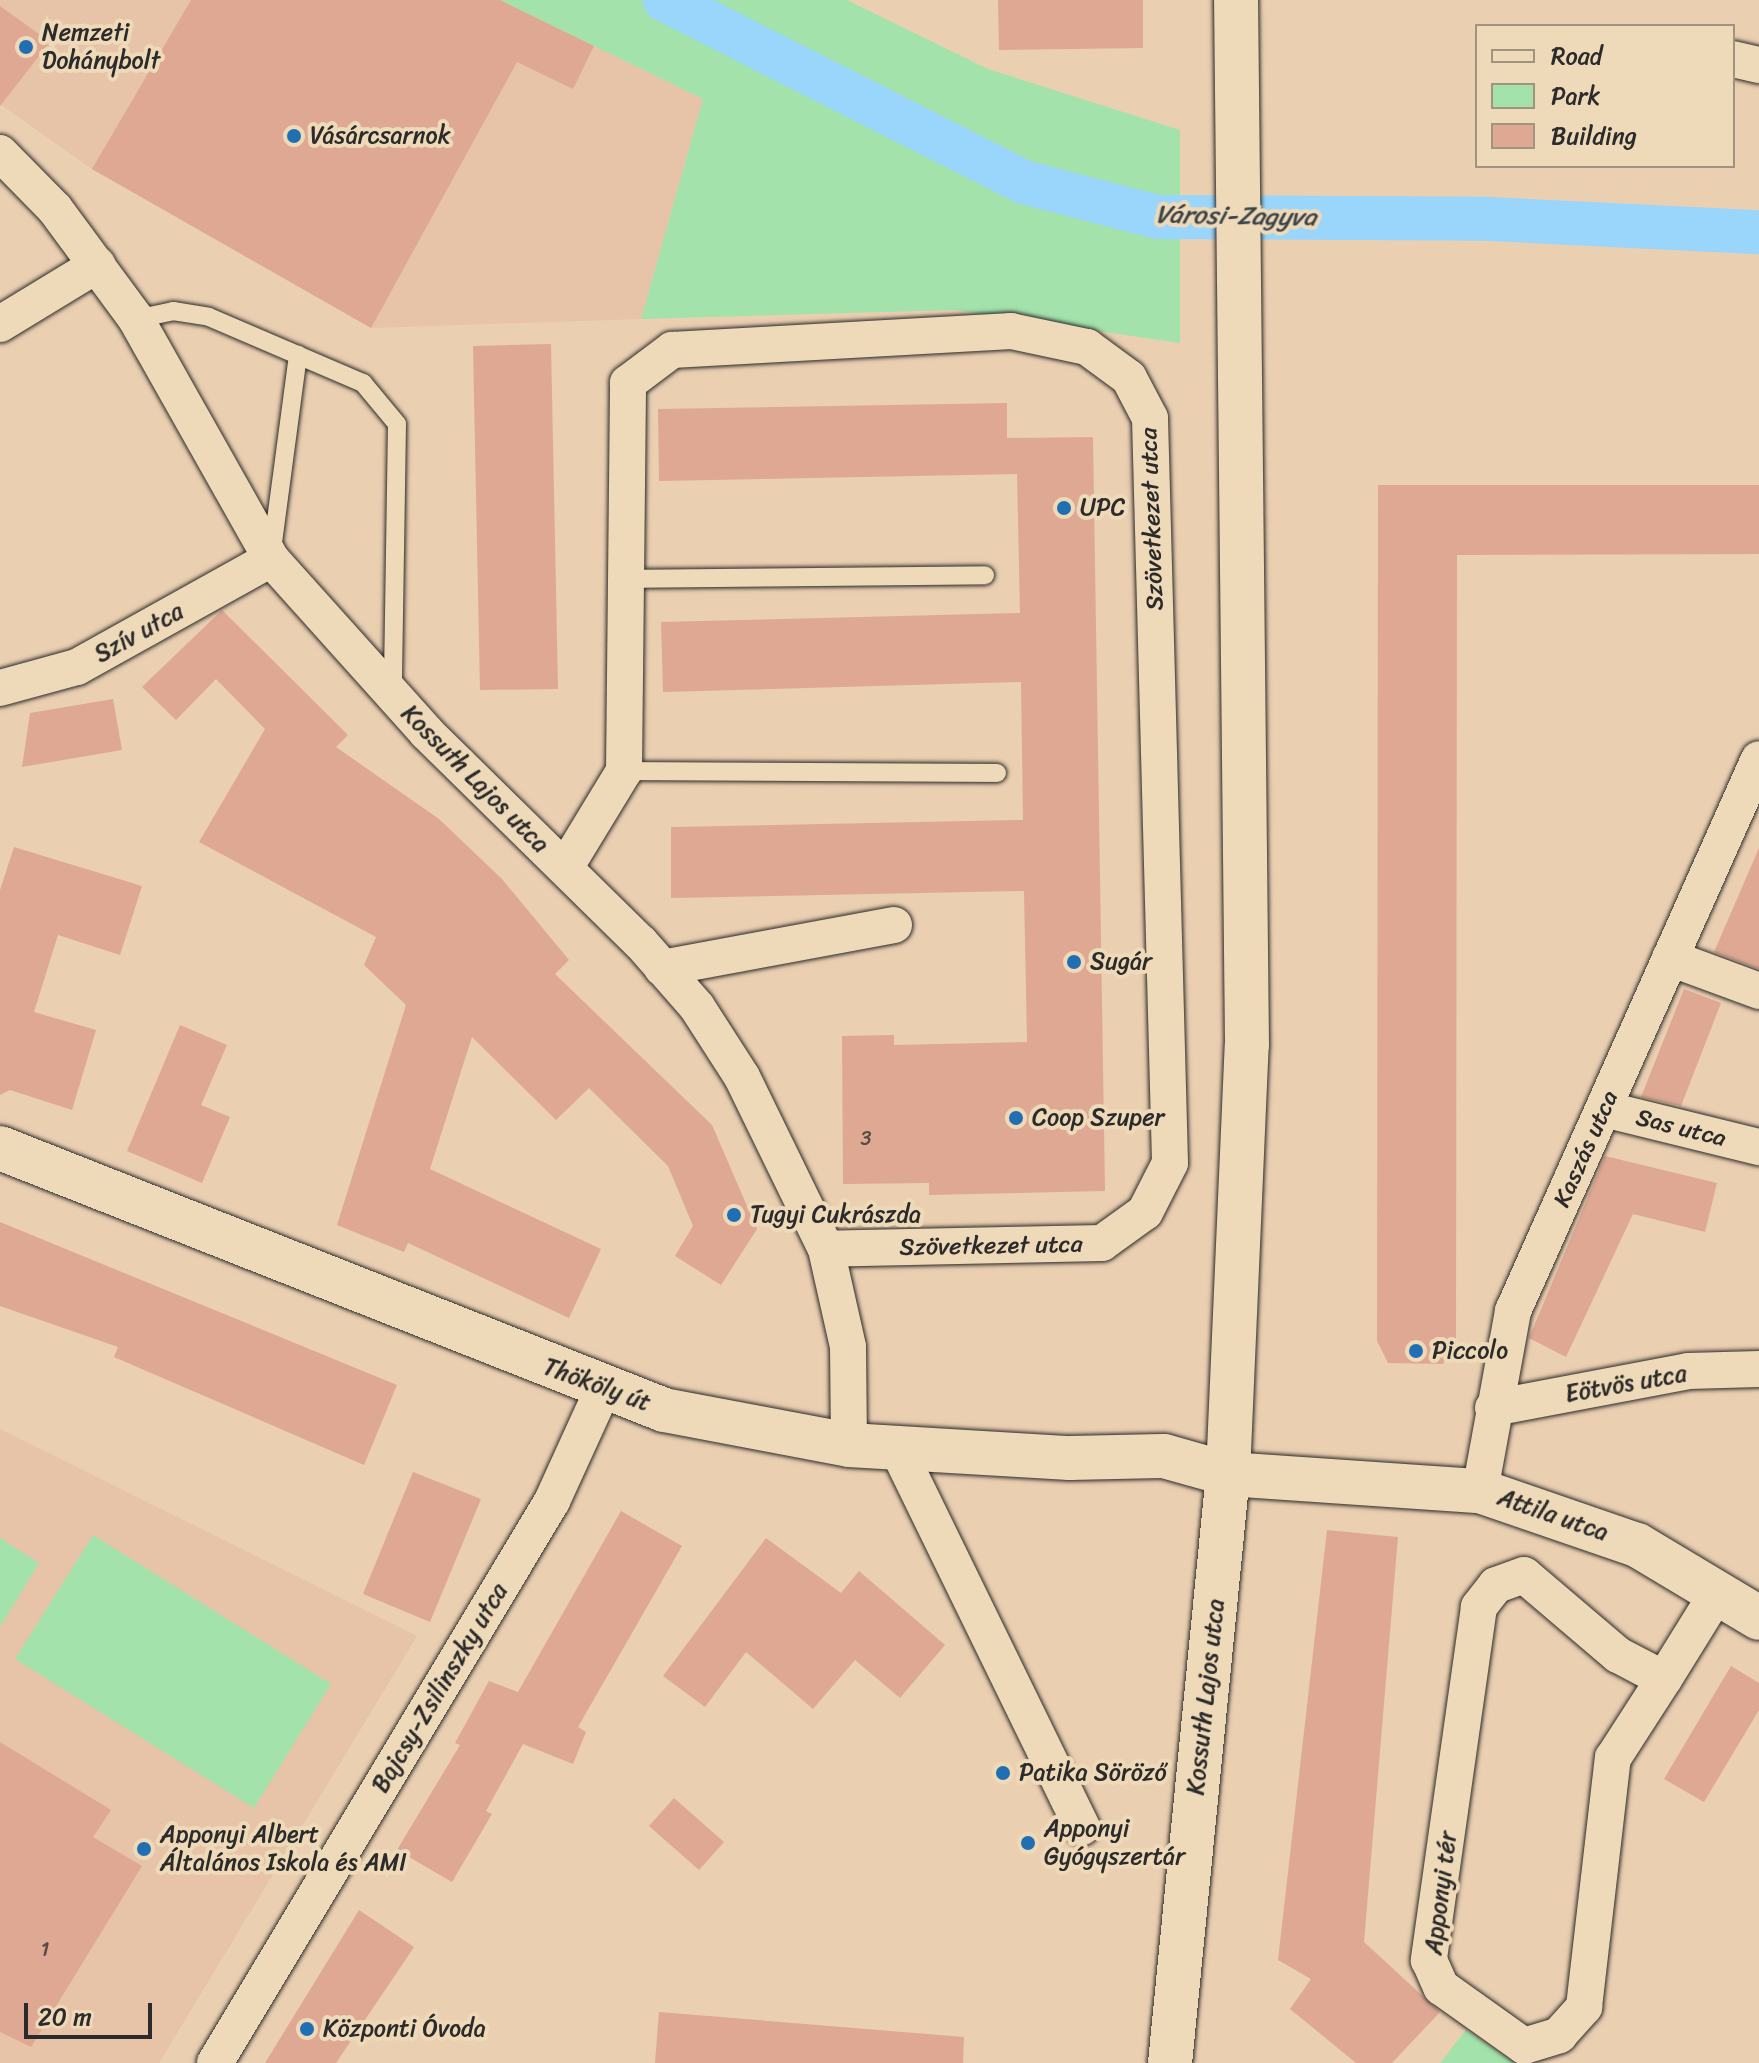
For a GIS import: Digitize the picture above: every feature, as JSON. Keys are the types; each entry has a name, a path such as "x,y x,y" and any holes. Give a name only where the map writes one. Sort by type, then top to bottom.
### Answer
{"street":[{"path":"1228,1474 1247,1045 1242,303 1236,0"},
{"path":"1735,59 1759,65"},
{"name":"Kossuth Lajos utca","path":"9,161 97,265 136,319 271,559 393,696 565,868 697,1007 742,1077 826,1249 848,1347 849,1445"},
{"path":"0,324 97,265"},
{"name":"Szövetkezet utca","path":"624,771 628,383 672,350 1011,331 1087,347 1129,378 1150,418 1170,1163 1145,1212 1102,1243 826,1249"},
{"name":"Szív utca","path":"0,688 77,667 271,559"},
{"name":"Kaszás utca","path":"1480,1491 1513,1311 1670,958 1746,823 1759,759"},
{"path":"565,868 624,771"},
{"path":"662,968 894,925"},
{"path":"1670,958 1759,991"},
{"name":"Sas utca","path":"1604,1109 1759,1147"},
{"name":"Thököly út","path":"0,1148 603,1389 664,1410 849,1445 1070,1458 1164,1456 1228,1474"},
{"name":"Eötvös utca","path":"1493,1408 1688,1371 1759,1369"},
{"name":"Bajcsy-Zsilinszky utca","path":"215,2063 552,1501 603,1389"},
{"path":"897,1448 1082,1827"},
{"name":"Kossuth Lajos utca","path":"1170,2063 1228,1474"},
{"name":"Attila utca","path":"1228,1474 1326,1477 1480,1491 1637,1545 1759,1618"},
{"name":"Apponyi tér","path":"1664,1679 1618,1655 1524,1575 1496,1585 1479,1607 1429,1960 1441,1987 1524,2046 1559,2035 1584,2007 1613,1758 1664,1679 1718,1592"}],"lane":[{"path":"136,319 173,311 209,317 363,383 397,424 393,696"},
{"path":"271,559 298,355"},
{"path":"625,579 985,575"},
{"path":"624,771 997,773"}],"shaded area":[{"path":"0,0 500,0 703,99 641,319 371,328 92,169 0,104"},
{"name":"Apponyi Albert Általános Iskola és AMI","path":"0,1429 417,1636 159,2063 0,2063"}],"green space":[{"path":"500,0 847,0 988,69 1180,130 1180,343 954,310 641,319 703,99"},
{"path":"93,1535 331,1684 254,1808 15,1659"},
{"path":"0,1538 39,1563 0,1627"},
{"path":"1466,2030 1515,2063 1440,2063"}],"building":[{"name":"Vásárcsarnok","path":"191,0 500,0 594,46 573,89 517,62 371,328 92,169"},
{"path":"998,0 1143,0 1143,48 999,50"},
{"path":"0,6 50,42 0,106"},
{"path":"551,344 558,689 480,690 473,346"},
{"path":"1007,403 1007,438 1093,437 1105,1191 929,1195 929,1183 843,1184 842,1036 894,1035 894,1045 1027,1042 1024,891 671,898 671,827 1023,820 1021,682 663,692 661,622 1020,613 1017,474 659,481 658,409"},
{"path":"1378,485 1759,485 1759,554 1457,555 1456,1341 1443,1364 1388,1363 1377,1341"},
{"path":"222,610 348,735 336,747 439,819 502,879 569,960 555,974 712,1125 757,1229 721,1285 675,1256 693,1226 668,1166 589,1088 556,1120 472,1037 430,1169 601,1249 569,1318 408,1243 404,1252 337,1225 406,1005 364,965 376,937 199,842 265,729 216,679 176,720 142,687"},
{"path":"113,699 122,750 22,767 30,713"},
{"path":"14,847 142,886 120,955 58,935 34,1012 96,1030 72,1110 10,1090 0,1095 0,890"},
{"path":"1759,848 1759,969 1714,952"},
{"path":"1684,989 1721,1003 1681,1106 1641,1097"},
{"path":"180,1025 227,1045 201,1105 230,1117 202,1183 127,1151"},
{"path":"1605,1156 1717,1183 1705,1232 1633,1214 1566,1357 1529,1338"},
{"path":"0,1222 397,1385 364,1465 114,1357 118,1347 0,1306"},
{"path":"413,1472 481,1499 430,1622 363,1594"},
{"path":"621,1511 682,1546 578,1727 586,1732 573,1764 523,1744 486,1811 492,1814 452,1882 397,1850 460,1745 455,1743 489,1681 518,1692"},
{"path":"1327,1530 1398,1537 1364,1942 1440,2012 1392,2063 1356,2063 1290,2009 1311,1979 1278,1960"},
{"path":"766,1538 841,1593 859,1571 945,1645 900,1698 855,1660 813,1709 746,1652 705,1707 663,1676"},
{"path":"1731,1666 1759,1683 1759,1710 1704,1802 1664,1779"},
{"path":"0,1742 111,1810 93,1837 142,1866 31,2047 0,2032"},
{"path":"674,1798 724,1842 699,1870 649,1826"},
{"path":"359,1910 414,1947 336,2063 265,2063"},
{"path":"659,2012 964,2037 963,2063 655,2063"}],"waterway":[{"name":"Városi-Zagyva","path":"665,0 1023,182 1157,217 1489,219 1759,232"}],"place":[{"name":"Nemzeti Dohánybolt","path":"26,47"},
{"name":"Vásárcsarnok","path":"294,136"},
{"name":"UPC","path":"1064,508"},
{"name":"Sugár","path":"1074,962"},
{"name":"Coop Szuper","path":"1016,1118"},
{"name":"Tugyi Cukrászda","path":"734,1215"},
{"name":"Piccolo","path":"1416,1351"},
{"name":"Patika Söröző","path":"1003,1773"},
{"name":"Apponyi Gyógyszertár","path":"1028,1843"},
{"name":"Apponyi Albert Általános Iskola és AMI","path":"144,1849"},
{"name":"Központi Óvoda","path":"307,2029"}]}
